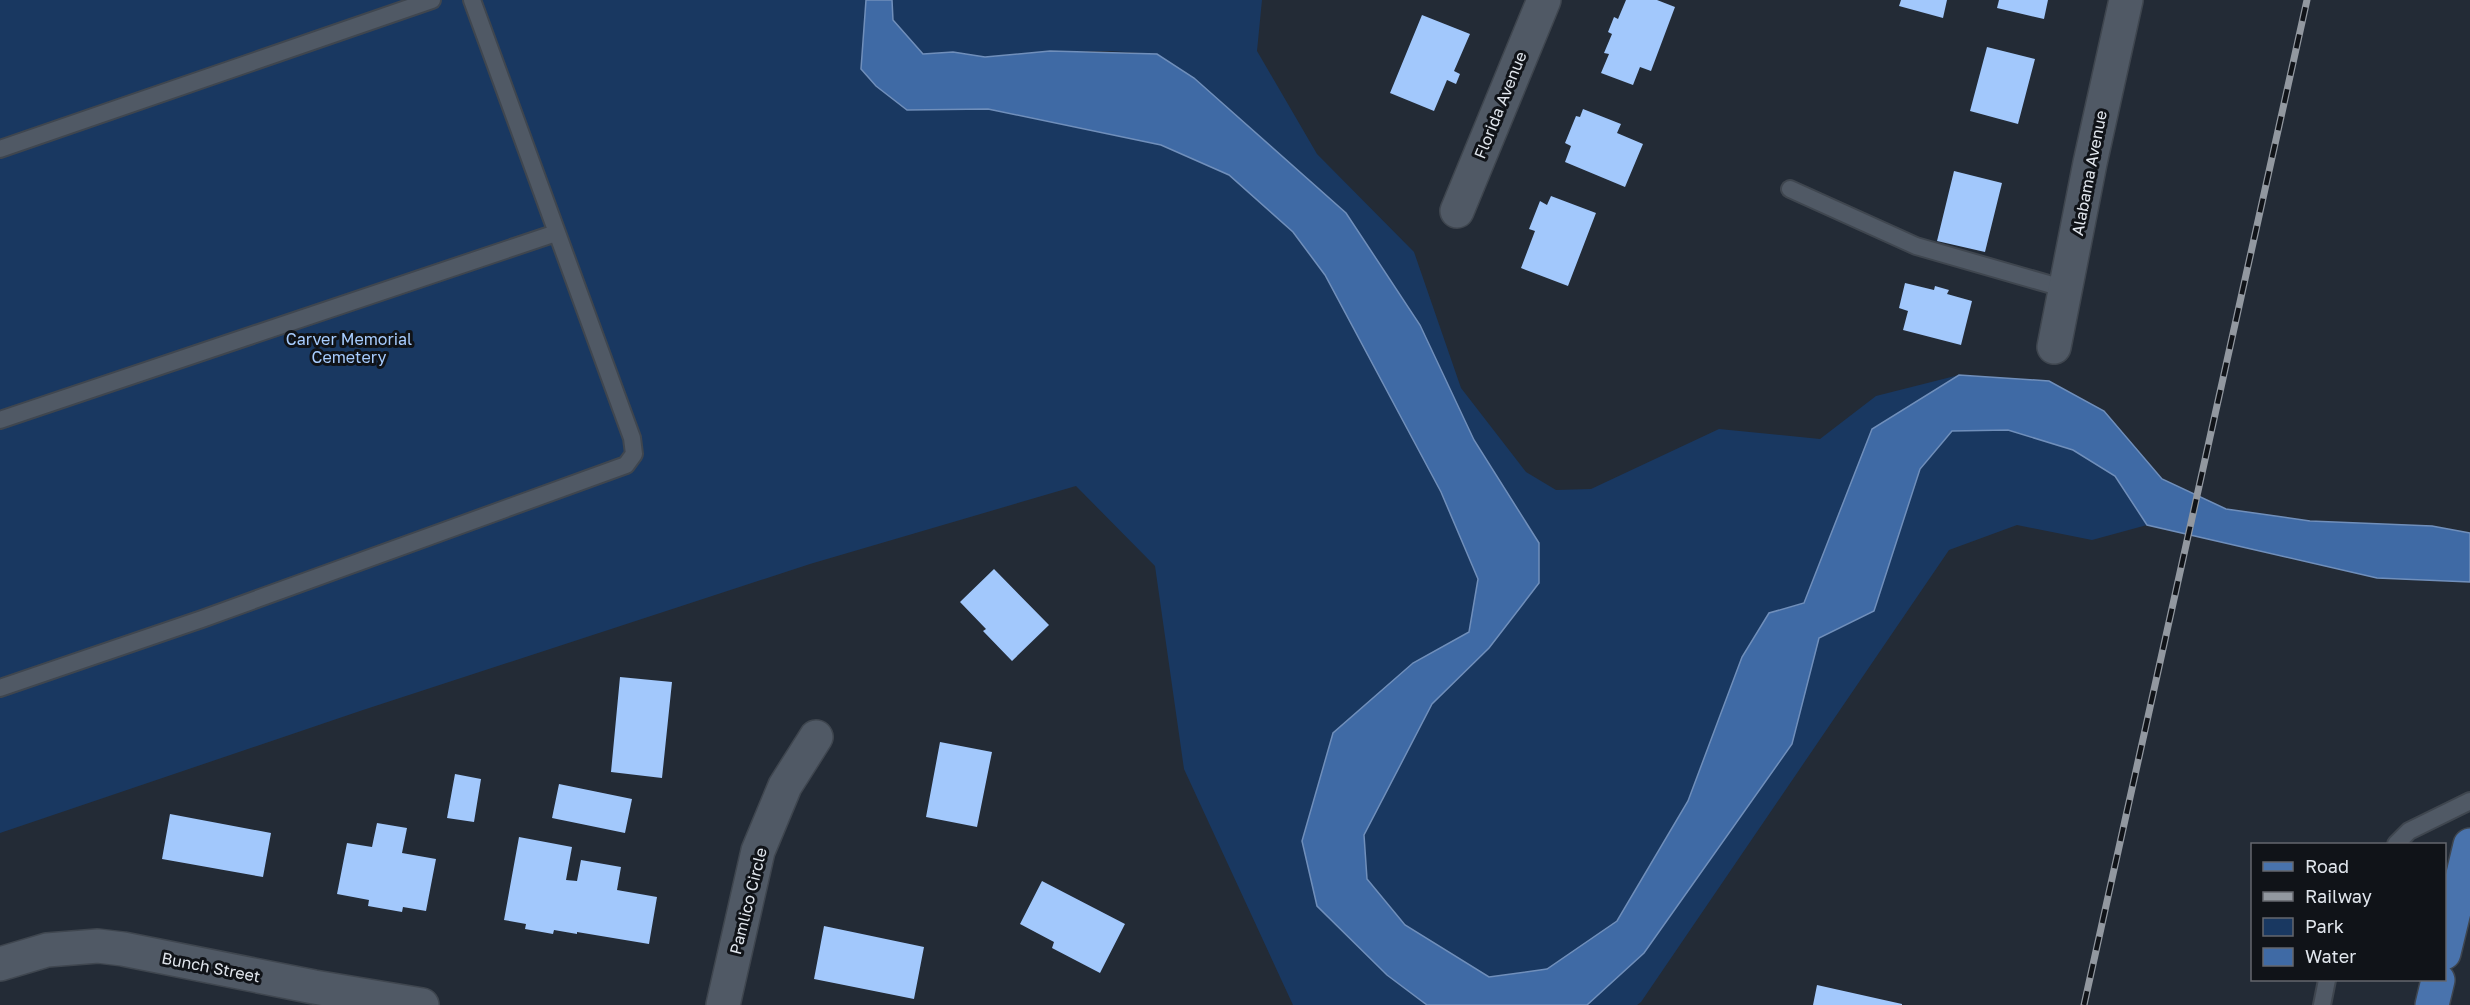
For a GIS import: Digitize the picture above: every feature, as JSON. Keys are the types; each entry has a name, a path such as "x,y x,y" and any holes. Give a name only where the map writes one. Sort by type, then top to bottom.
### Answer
{"main road":[{"path":"2446,949 2469,854"},
{"path":"2432,1005 2438,981"}],"street":[{"name":"Florida Avenue","path":"1457,211 1544,0"},
{"name":"Alabama Avenue","path":"2054,347 2090,163 2126,0"},
{"name":"Pamlico Circle","path":"723,1005 758,852 785,786 816,737"},
{"name":"Bunch Street","path":"0,964 47,950 98,946 422,1005"}],"lane":[{"path":"0,149 432,0"},
{"path":"0,688 202,619 626,465 634,454 632,438 472,0"},
{"path":"1790,189 1916,246 2066,289"},
{"path":"0,420 556,233"},
{"path":"2397,843 2409,831 2470,801"},
{"path":"2322,1005 2327,981"}],"green space":[{"name":"Carver Memorial Cemetery","path":"0,0 866,0 861,69 876,86 907,110 988,109 1161,145 1229,175 1293,232 1325,275 1441,492 1478,579 1469,632 1413,663 1317,906 1387,975 1427,1005 1293,1005 1184,769 1155,566 1076,486 810,564 363,710 0,833"},
{"path":"892,0 1262,0 1257,51 1317,154 1414,252 1461,388 1526,472 1556,490 1591,489 1719,429 1820,439 1876,396 1959,375 1872,430 1804,603 1769,613 1743,657 1688,801 1617,921 1547,969 1489,977 1405,925 1367,879 1364,835 1432,704 1489,648 1539,543 1474,440 1346,213 1194,78 1157,54 1050,51 985,57 953,52 923,54 893,20"},
{"path":"2008,430 2073,450 2115,476 2147,525 2092,540 2017,525 1949,550 1641,1002 1637,1005 1587,1005 1644,953 1792,744 1819,638 1874,611 1920,469 1952,431"}],"water":[{"path":"866,0 892,0 893,20 923,54 953,52 985,57 1050,51 1157,54 1194,78 1346,213 1420,325 1474,440 1539,543 1539,583 1489,648 1432,704 1364,835 1367,879 1405,925 1489,977 1547,969 1617,921 1688,801 1742,657 1769,613 1804,603 1872,429 1959,375 2049,381 2104,411 2162,479 2226,509 2310,521 2432,526 2470,533 2470,582 2377,578 2147,525 2115,476 2073,450 2008,430 1952,431 1920,469 1874,611 1819,638 1792,744 1644,953 1587,1005 1427,1005 1387,975 1317,906 1302,841 1333,733 1413,663 1469,632 1478,579 1441,492 1325,275 1293,232 1229,175 1161,145 988,109 907,110 876,86 861,69"}],"building":[{"path":"1626,0 1657,0 1675,7 1651,71 1640,67 1633,85 1601,73 1609,54 1604,53 1612,34 1608,32 1614,17 1618,19"},
{"path":"1901,0 1947,0 1943,18 1899,6"},
{"path":"1999,0 2048,0 2044,19 1997,8"},
{"path":"1422,15 1470,34 1454,71 1460,74 1456,84 1447,80 1434,111 1390,93"},
{"path":"1987,47 2035,59 2018,124 1970,111"},
{"path":"1583,109 1621,124 1617,133 1643,144 1625,187 1565,162 1571,146 1565,143 1576,116 1580,117"},
{"path":"1954,171 2002,183 1985,252 1937,241"},
{"path":"1551,196 1596,213 1568,286 1521,268 1535,231 1529,229 1540,201 1547,205"},
{"path":"1905,283 1934,290 1935,286 1949,290 1947,294 1972,301 1961,345 1903,330 1908,311 1899,308"},
{"path":"994,569 1049,625 1012,661 983,631 986,629 960,602"},
{"path":"620,677 672,682 662,778 611,772"},
{"path":"940,742 992,752 977,827 926,817"},
{"path":"455,774 481,779 474,822 447,818"},
{"path":"559,784 632,799 625,833 552,818"},
{"path":"170,814 271,833 263,877 162,859"},
{"path":"377,823 407,828 402,853 436,859 426,911 403,907 402,912 368,906 369,900 337,894 347,843 372,847"},
{"path":"519,837 572,847 566,880 577,881 581,860 621,867 617,890 657,897 649,944 577,932 577,934 554,930 553,934 525,929 526,924 504,920"},
{"path":"1042,881 1125,924 1100,973 1052,948 1054,942 1020,924"},
{"path":"824,926 924,947 914,999 814,979"},
{"path":"1817,985 1902,1004 1902,1005 1813,1005"}],"railway":[{"path":"2084,1005 2307,0"}]}
